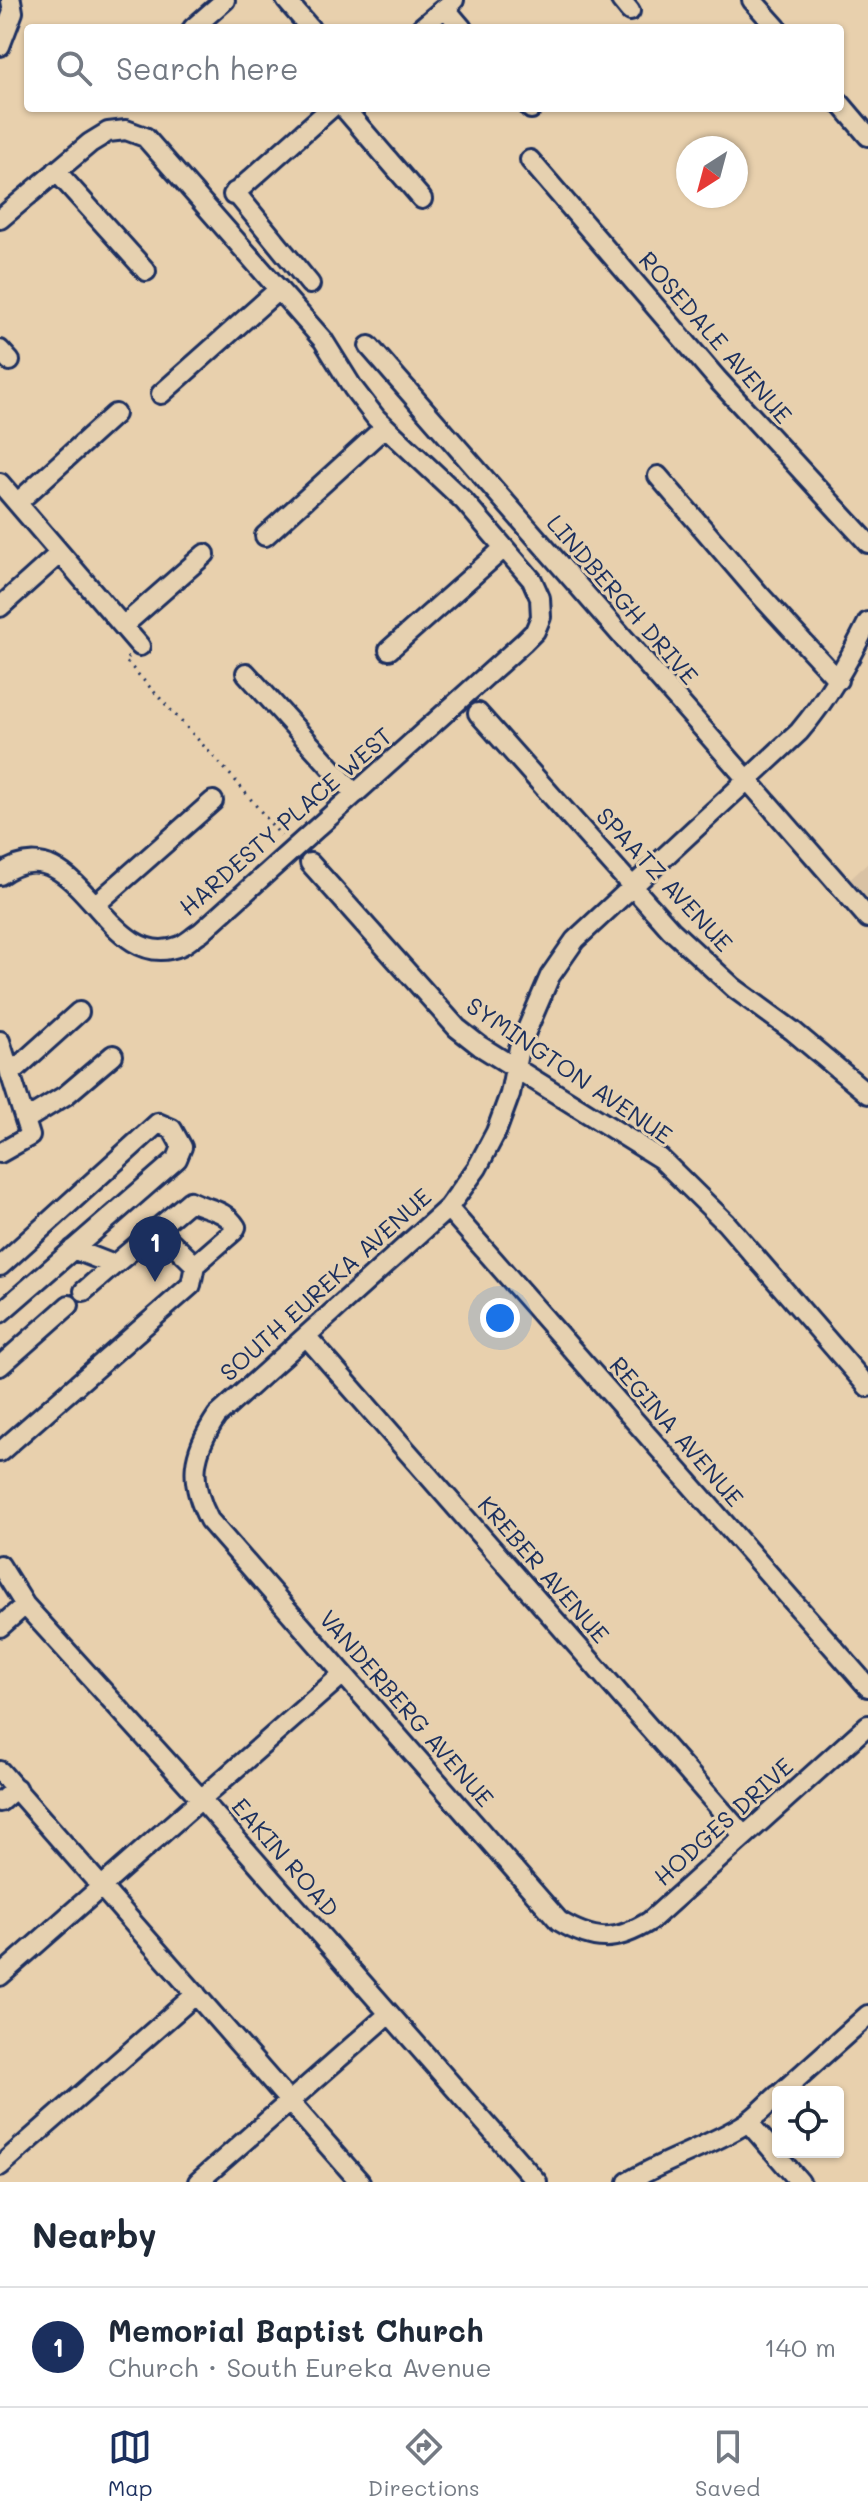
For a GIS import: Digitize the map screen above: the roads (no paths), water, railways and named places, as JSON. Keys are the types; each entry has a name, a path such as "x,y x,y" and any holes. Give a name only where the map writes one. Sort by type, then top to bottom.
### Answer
{"street":[{"path":"0,46 13,12 11,0"},
{"path":"198,24 225,0"},
{"path":"286,0 307,24"},
{"path":"752,0 773,24"},
{"path":"426,24 449,4 460,24"},
{"path":"844,108 868,136"},
{"path":"310,284 234,194 326,112"},
{"path":"347,112 422,199"},
{"path":"0,219 108,132 126,130 145,137 152,144 323,340 353,388 385,427 464,501 504,548 389,650"},
{"name":"ROSEDALE AVENUE","path":"530,160 728,392 868,543"},
{"path":"56,171 146,271"},
{"path":"161,394 279,289"},
{"name":"LINDBERGH DRIVE","path":"369,346 839,885 864,906"},
{"path":"17,503 115,414"},
{"path":"265,536 385,427"},
{"path":"658,476 838,680"},
{"path":"0,483 140,646"},
{"name":"HARDESTY PLACE WEST","path":"0,875 28,864 54,868 67,875 125,938 155,949 180,946 201,932 535,631 541,617 540,598 532,580 504,548"},
{"path":"0,607 60,553"},
{"path":"123,626 205,554"},
{"name":"SOUTH EUREKA AVENUE","path":"196,1486 195,1468 199,1448 217,1416 448,1208 477,1168 496,1132 510,1094 519,1048 556,967 575,940 799,732 821,707 838,680 868,622"},
{"path":"246,673 355,794"},
{"name":"SPAATZ AVENUE","path":"478,713 671,930 734,988 793,1031 868,1094"},
{"path":"95,905 213,801"},
{"name":"SYMINGTON AVENUE","path":"310,863 446,1017 480,1046 661,1159 726,1223 868,1387"},
{"path":"10,1074 79,1012"},
{"path":"0,1041 30,1136 0,1153"},
{"path":"25,1120 66,1095 113,1055"},
{"path":"0,1266 158,1123 172,1129 182,1147 177,1159 0,1313"},
{"path":"0,1452 191,1285 195,1265 236,1227 222,1211 213,1211 190,1201 84,1291"},
{"name":"REGINA AVENUE","path":"448,1208 868,1687"},
{"path":"157,1228 195,1265"},
{"path":"73,1249 114,1265"},
{"path":"0,1366 69,1305"},
{"name":"KREBER AVENUE","path":"306,1336 744,1836"},
{"name":"VANDERBERG AVENUE","path":"196,1486 209,1520 559,1921 580,1933 604,1938"},
{"name":"EAKIN ROAD","path":"0,1565 25,1605 201,1799 537,2182"},
{"path":"0,1627 25,1605"},
{"path":"0,1976 343,1674"},
{"name":"HODGES DRIVE","path":"604,1938 629,1934 650,1921 868,1725"},
{"path":"0,1771 360,2182"},
{"path":"0,1802 16,1788"},
{"path":"0,2166 196,1994"},
{"path":"198,2182 389,2014"},
{"path":"789,2086 868,2015"},
{"path":"628,2182 656,2165 704,2146 748,2122 772,2101"},
{"path":"748,2122 800,2182"}],"place":[{"name":"Memorial Baptist Church","path":"155,1282"}]}
